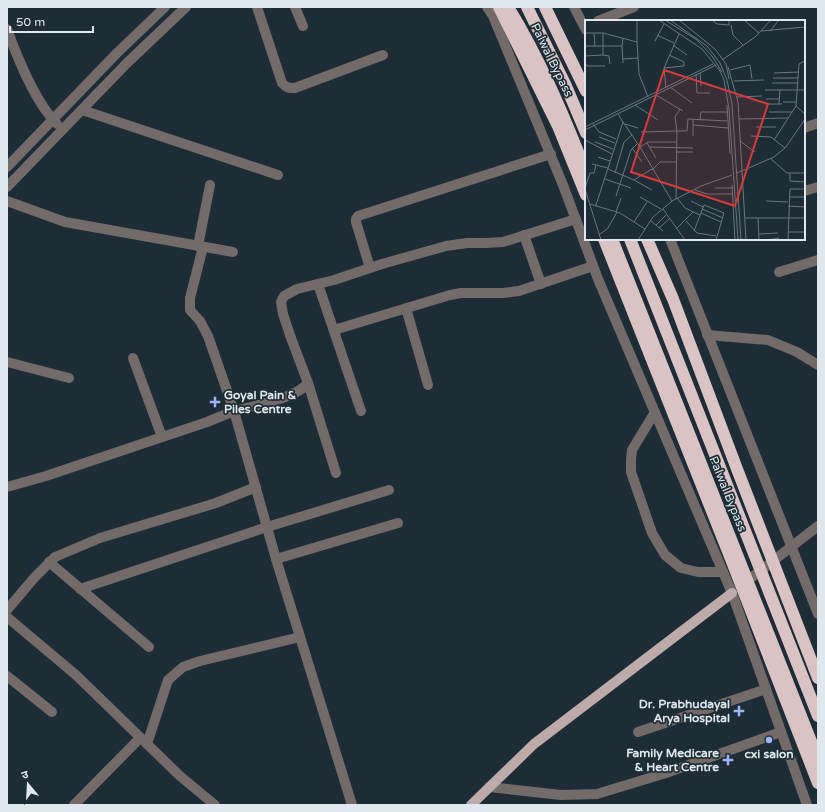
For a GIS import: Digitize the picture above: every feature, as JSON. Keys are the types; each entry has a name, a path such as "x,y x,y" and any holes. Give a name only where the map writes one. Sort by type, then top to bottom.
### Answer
{"highway":[{"path":"499,7 558,126 585,193"},
{"name":"Palwal Bypass","path":"508,7 520,27 565,118 585,169"},
{"name":"Palwal Bypass","path":"526,7 566,86 585,131"},
{"path":"545,7 585,89"},
{"path":"604,240 818,783"},
{"name":"Palwal Bypass","path":"612,240 740,586 818,759"},
{"name":"Palwal Bypass","path":"630,240 818,716"},
{"path":"647,240 673,299 818,678"}],"main road":[{"path":"471,805 534,744 740,586"}],"street":[{"path":"7,166 165,7"},
{"path":"7,187 127,63 186,7"},
{"path":"257,7 282,83 285,87 295,88 383,55"},
{"path":"295,7 303,26"},
{"path":"487,7 493,16 551,154 593,266 723,572 740,586 766,689 807,805"},
{"path":"574,7 585,27"},
{"path":"601,20 634,7"},
{"path":"7,29 22,66 39,98 53,120 63,130"},
{"path":"82,110 278,174"},
{"path":"805,128 818,123"},
{"path":"370,268 356,222 358,216 551,154"},
{"path":"210,185 201,247 190,298 190,310 200,321 208,336 234,411 276,559 352,805"},
{"path":"805,191 818,187"},
{"path":"7,202 65,222 233,252"},
{"path":"336,473 307,377 291,338 281,302 284,296 297,289 446,246 466,243 485,244 503,242 576,220"},
{"path":"524,236 541,284"},
{"path":"670,240 818,614"},
{"path":"779,272 818,260"},
{"path":"334,330 450,295 461,293 503,293 519,291 593,266"},
{"path":"318,284 361,411"},
{"path":"406,308 428,385"},
{"path":"707,335 768,340 783,345 818,365"},
{"path":"133,358 162,437"},
{"path":"7,362 69,378"},
{"path":"7,487 46,476 234,411 270,402 303,390 308,383"},
{"path":"655,412 632,450 631,460 631,472 652,533 665,555 681,568 698,572 723,572"},
{"path":"7,610 34,578 55,557 100,538 202,507 256,487"},
{"path":"80,589 267,527 389,490"},
{"path":"276,559 398,523"},
{"path":"740,586 790,546 818,526"},
{"path":"49,562 149,647"},
{"path":"7,617 76,675 180,776 215,805"},
{"path":"74,805 144,741 168,680 183,667 300,637"},
{"path":"7,676 52,712"},
{"path":"638,732 766,689"},
{"path":"489,787 561,795 597,794 666,773 781,732"}],"place":[{"name":"Goyal Pain & Piles Centre","path":"215,402"},
{"name":"Dr. Prabhudayal Arya Hospital","path":"739,711"},
{"name":"cxi salon","path":"769,740"},
{"name":"Family Medicare & Heart Centre","path":"728,760"}]}
